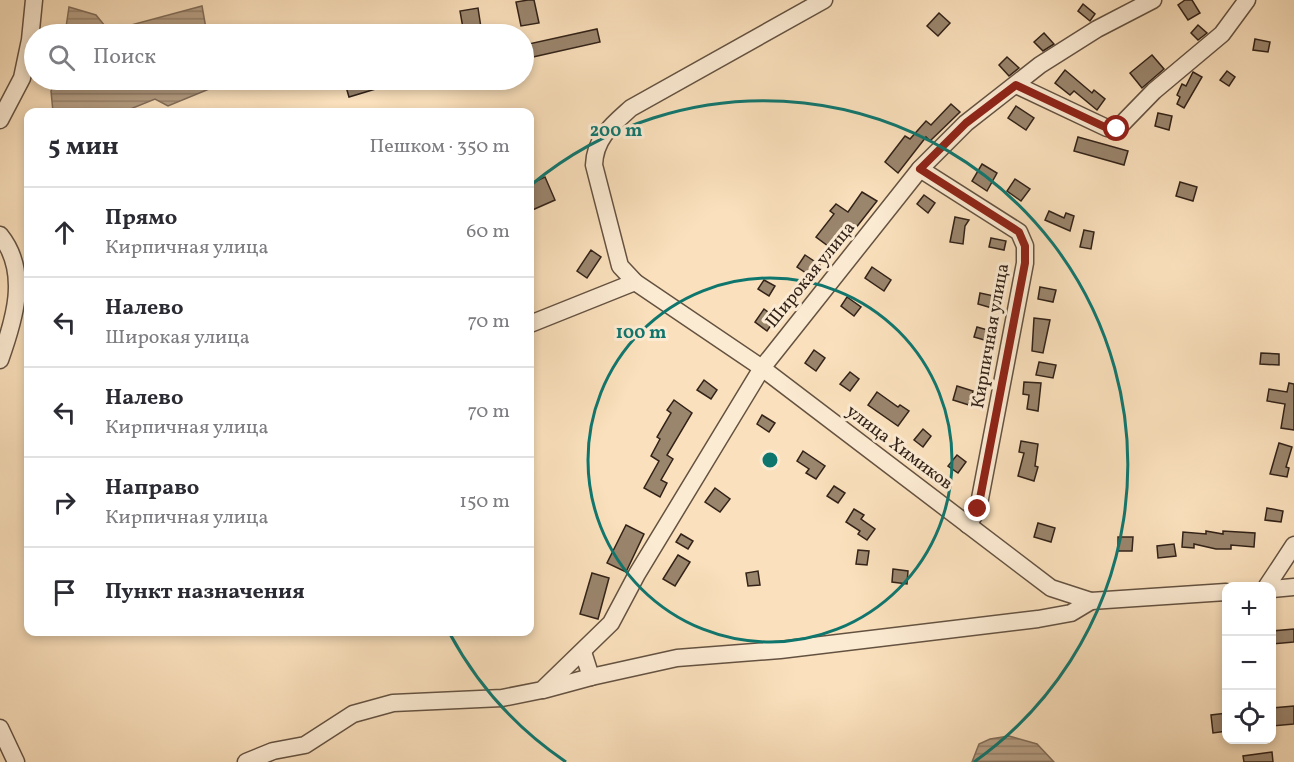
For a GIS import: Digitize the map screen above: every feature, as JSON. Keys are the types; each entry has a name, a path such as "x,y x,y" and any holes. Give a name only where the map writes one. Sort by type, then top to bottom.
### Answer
{"street":[{"path":"32,24 34,0"},
{"path":"534,322 635,282 620,266 594,165 595,148 607,129 631,108 824,0"},
{"name":"Широкая улица","path":"542,690 611,623 637,574 762,368 920,169 966,123 1040,65 1088,35 1153,0"},
{"path":"1016,85 1107,128 1117,129 1154,90 1222,34 1247,0"},
{"path":"0,120 22,78 24,68"},
{"name":"Кирпичная улица","path":"920,169 1019,232 1025,246 1025,263 1003,388 978,509 968,525"},
{"path":"0,235 6,243 17,270 15,318 0,360"},
{"name":"улица Химиков","path":"635,282 762,368 1051,588 1091,601 1222,592"},
{"path":"1270,582 1294,545"},
{"path":"1276,589 1294,587"},
{"path":"246,762 273,751 305,746 353,714 393,703 502,698 677,658 780,650 1038,619 1071,614 1091,601"},
{"path":"583,652 591,677"},
{"path":"0,728 15,762"}],"shaded area":[{"path":"202,6 205,24 135,24"},
{"path":"69,7 96,15 103,24 66,24"},
{"path":"207,90 168,106 155,99 133,108 53,108 51,91"},
{"path":"1009,736 1037,744 1054,762 972,762 979,744 990,739"}],"building":[{"path":"534,0 539,23 521,24 516,2"},
{"path":"1185,0 1192,0 1200,13 1188,20 1178,5"},
{"path":"1083,4 1095,14 1090,21 1078,11"},
{"path":"478,8 480,24 462,24 460,11"},
{"path":"939,13 950,23 938,36 927,26"},
{"path":"1198,25 1207,33 1198,40 1191,33"},
{"path":"597,29 600,42 534,57 534,43"},
{"path":"1044,33 1054,44 1043,51 1034,42"},
{"path":"1255,39 1270,42 1268,52 1253,50"},
{"path":"1152,55 1164,69 1142,88 1130,73"},
{"path":"1007,57 1019,68 1009,76 999,65"},
{"path":"1065,70 1092,93 1094,90 1105,99 1097,110 1074,91 1070,95 1055,83"},
{"path":"1227,71 1235,77 1229,86 1220,80"},
{"path":"1193,72 1202,77 1184,108 1177,104 1180,97 1177,95 1182,84 1186,86"},
{"path":"347,90 372,90 349,97"},
{"path":"951,104 960,112 930,141 926,137 898,173 885,162 905,136 910,139 926,121 931,125"},
{"path":"1016,106 1034,118 1026,130 1008,118"},
{"path":"1158,113 1172,116 1169,130 1155,126"},
{"path":"1078,137 1128,151 1124,165 1074,151"},
{"path":"982,164 997,173 987,191 972,181"},
{"path":"545,177 555,200 534,209 534,182"},
{"path":"1015,179 1030,189 1021,201 1007,191"},
{"path":"1180,182 1197,187 1193,201 1176,196"},
{"path":"862,192 877,201 855,229 846,223 828,246 816,237 834,214 830,211 836,204 848,212"},
{"path":"924,195 935,203 928,213 917,204"},
{"path":"1049,211 1064,218 1066,213 1074,216 1070,231 1045,220"},
{"path":"955,217 969,220 965,226 963,244 950,242"},
{"path":"1084,230 1094,232 1091,249 1080,247"},
{"path":"991,238 1006,241 1004,250 989,247"},
{"path":"591,250 601,257 587,278 577,271"},
{"path":"805,255 820,265 812,277 797,267"},
{"path":"872,267 891,280 884,291 865,278"},
{"path":"764,280 775,286 769,296 758,289"},
{"path":"1040,287 1056,290 1053,302 1038,299"},
{"path":"980,293 994,296 992,308 978,304"},
{"path":"847,297 861,307 854,316 841,306"},
{"path":"764,309 776,318 767,331 755,322"},
{"path":"1034,318 1050,320 1043,353 1032,351"},
{"path":"977,327 991,331 988,341 974,337"},
{"path":"814,350 825,358 816,371 805,363"},
{"path":"1261,353 1279,354 1279,365 1260,364"},
{"path":"1039,362 1056,365 1053,378 1036,375"},
{"path":"850,372 859,379 850,391 840,384"},
{"path":"704,380 717,390 711,399 697,390"},
{"path":"1024,382 1041,383 1038,411 1027,409 1029,395 1023,394"},
{"path":"1289,383 1294,384 1294,430 1281,428 1285,404 1267,401 1269,389 1287,392"},
{"path":"957,386 973,391 969,405 953,400"},
{"path":"877,392 898,407 900,405 909,411 898,426 868,405"},
{"path":"674,400 692,413 667,455 673,459 661,480 667,483 660,497 644,488 659,461 651,456 660,439 657,437 671,413 667,410"},
{"path":"762,415 775,423 769,432 757,424"},
{"path":"923,429 931,436 923,447 914,440"},
{"path":"1021,441 1038,444 1035,466 1038,467 1034,481 1018,476 1024,453 1019,452"},
{"path":"1279,443 1292,447 1286,467 1289,468 1287,477 1270,474"},
{"path":"803,451 825,466 816,479 806,473 809,469 797,461"},
{"path":"957,455 966,462 958,473 948,466"},
{"path":"834,486 845,493 838,503 827,496"},
{"path":"715,488 730,499 720,512 705,502"},
{"path":"1267,508 1283,511 1281,522 1265,520"},
{"path":"854,509 864,515 861,519 875,529 867,540 858,534 860,531 846,522"},
{"path":"1038,523 1055,528 1051,542 1034,537"},
{"path":"626,525 644,534 626,572 607,563"},
{"path":"1206,531 1223,534 1223,531 1255,533 1254,547 1231,545 1231,549 1216,549 1194,544 1194,548 1182,547 1183,532 1206,534"},
{"path":"681,534 693,541 688,549 676,542"},
{"path":"1118,537 1133,537 1132,551 1118,551"},
{"path":"1174,544 1176,556 1158,558 1157,546"},
{"path":"858,550 869,551 867,565 856,564"},
{"path":"678,555 690,562 675,586 663,579"},
{"path":"893,569 908,571 907,584 892,582"},
{"path":"758,571 760,585 748,586 746,573"},
{"path":"592,573 609,578 598,619 580,614"},
{"path":"1294,629 1294,642 1276,644 1276,631"},
{"path":"1294,706 1294,724 1276,726 1276,708"},
{"path":"1222,714 1222,732 1213,733 1211,715"},
{"path":"1272,752 1273,762 1244,762 1243,756"}],"route":[{"path":"978,509 1003,388 1025,263 1025,246 1019,232 920,169 966,123 1016,85 1107,128 1117,129"}]}
